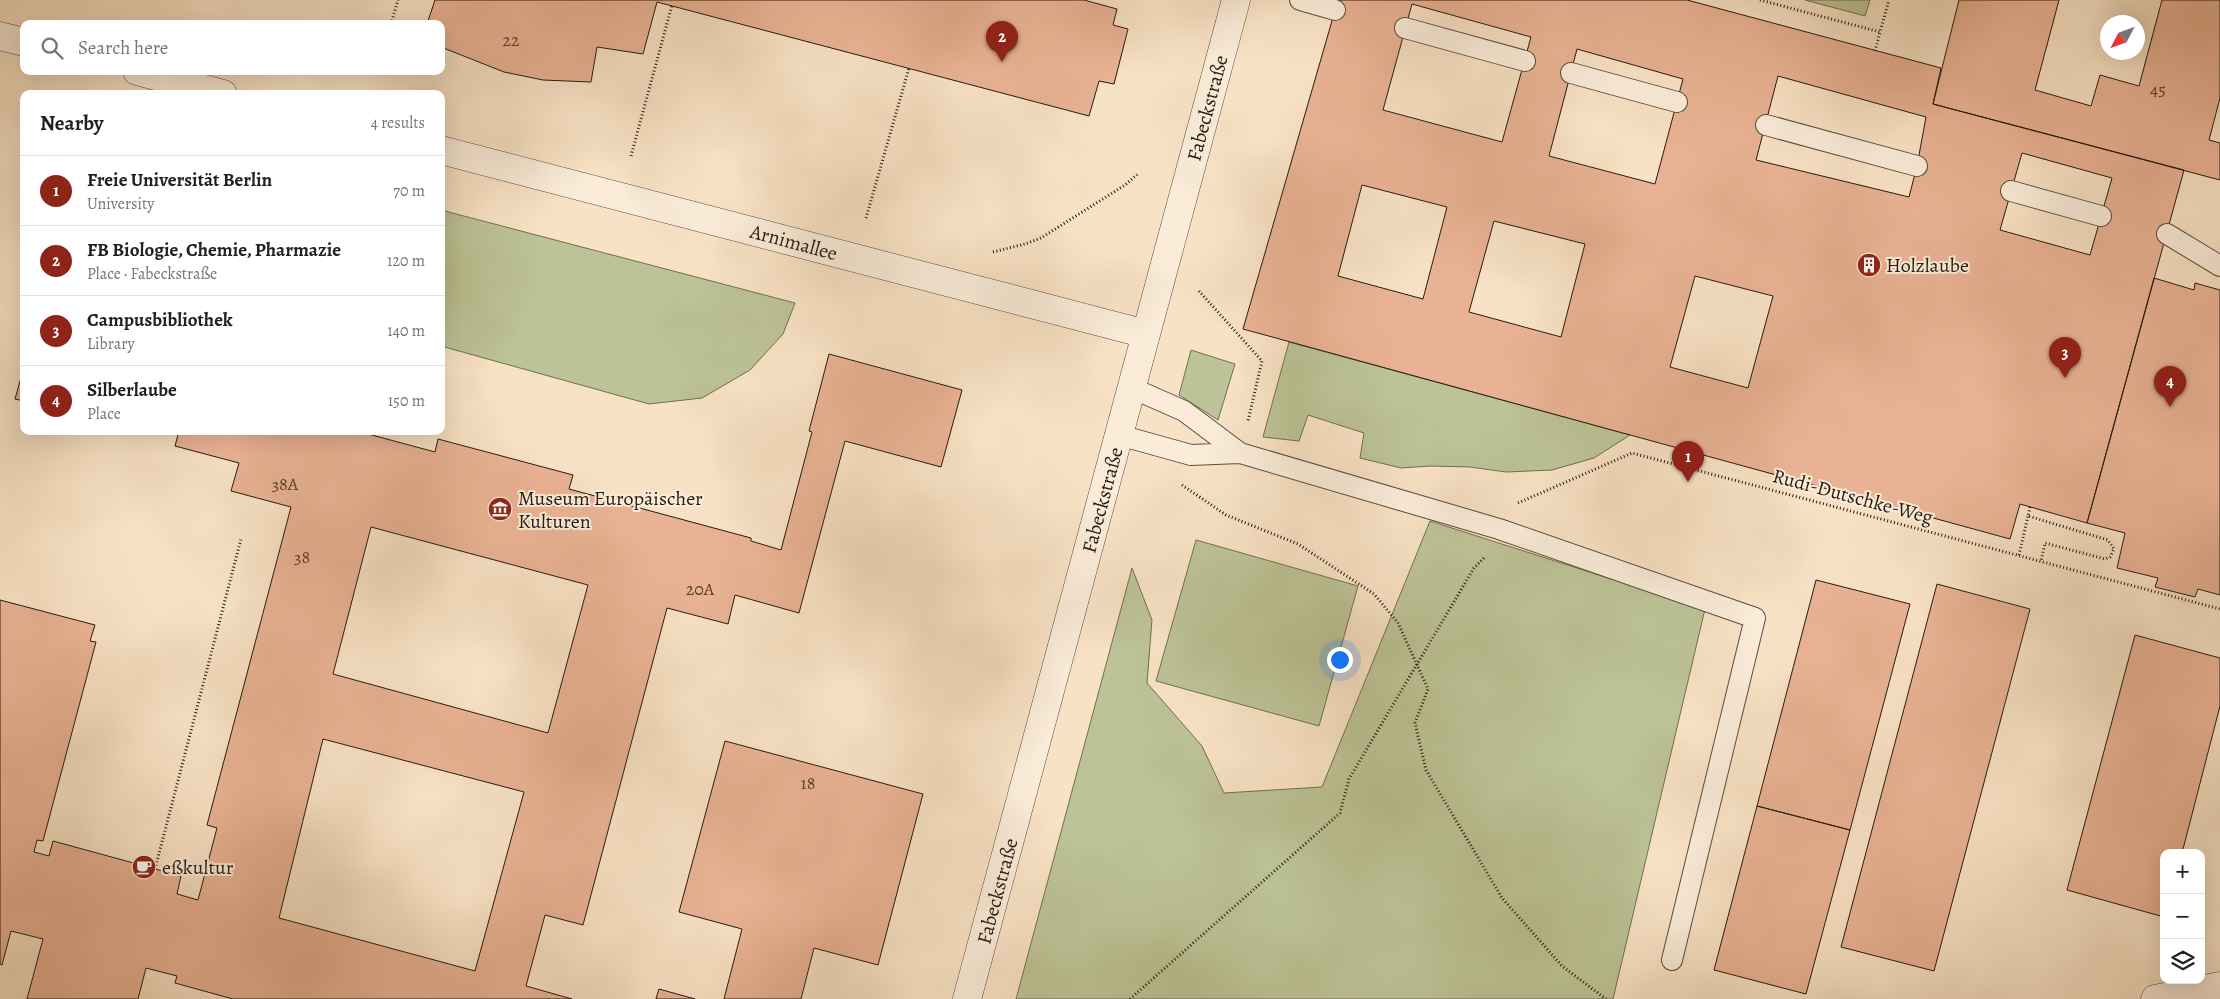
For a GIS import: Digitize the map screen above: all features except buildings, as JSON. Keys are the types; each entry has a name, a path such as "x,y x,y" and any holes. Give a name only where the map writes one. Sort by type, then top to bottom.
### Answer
{"street":[{"name":"Fabeckstraße","path":"967,999 1236,0"},
{"path":"0,36 20,41"},
{"path":"151,75 208,90"},
{"name":"Arnimallee","path":"445,151 1146,334"},
{"path":"2155,999 2220,986"}],"lane":[{"path":"1300,0 1335,10"},
{"path":"1405,28 1524,61"},
{"path":"1571,73 1678,102"},
{"path":"1766,126 1917,166"},
{"path":"2011,191 2101,216"},
{"path":"2168,234 2220,266"},
{"path":"1132,388 1184,410 1240,453"},
{"path":"1119,435 1191,455 1240,453 1499,529 1755,618 1672,960"}],"path":[{"path":"392,20 398,0"},
{"path":"1760,0 1880,32"},
{"path":"1876,51 1889,0"},
{"path":"631,156 672,5"},
{"path":"866,218 909,68"},
{"path":"993,252 1041,238 1125,185 1139,173"},
{"path":"1199,291 1262,361 1240,453"},
{"name":"Rudi-Dutschke-Weg","path":"1130,999 1340,813 1349,779 1474,568 1493,549 1507,508 1632,453 2220,608"},
{"path":"1177,482 1226,515 1298,544 1374,594 1398,622 1428,689 1415,723 1426,770 1502,898 1562,966 1606,999"},
{"path":"2019,555 2030,507"},
{"path":"2028,516 2108,540 2114,549 2110,557 2105,559 2045,543 2041,561"},
{"path":"155,869 241,539"}],"green space":[{"path":"1805,0 1870,0 1865,16"},
{"path":"445,211 795,303 783,334 750,370 702,398 649,404 445,347"},
{"path":"1289,342 1630,435 1594,458 1552,470 1506,472 1470,467 1430,466 1401,468 1360,458 1364,433 1308,415 1299,441 1263,437"},
{"path":"1191,350 1235,364 1218,420 1179,395"},
{"path":"1430,521 1705,609 1613,999 1016,999 1132,568 1152,620 1147,683 1202,746 1224,793 1322,787"},
{"path":"1196,540 1358,586 1319,726 1156,681"}],"place":[{"name":"FB Biologie, Chemie, Pharmazie","path":"1002,62"},
{"name":"Holzlaube","path":"1869,265"},
{"name":"Campusbibliothek","path":"2065,378"},
{"name":"Silberlaube","path":"2170,407"},
{"name":"Freie Universität Berlin","path":"1688,482"},
{"name":"Museum Europäischer Kulturen","path":"500,509"},
{"name":"eßkultur","path":"144,867"}]}
